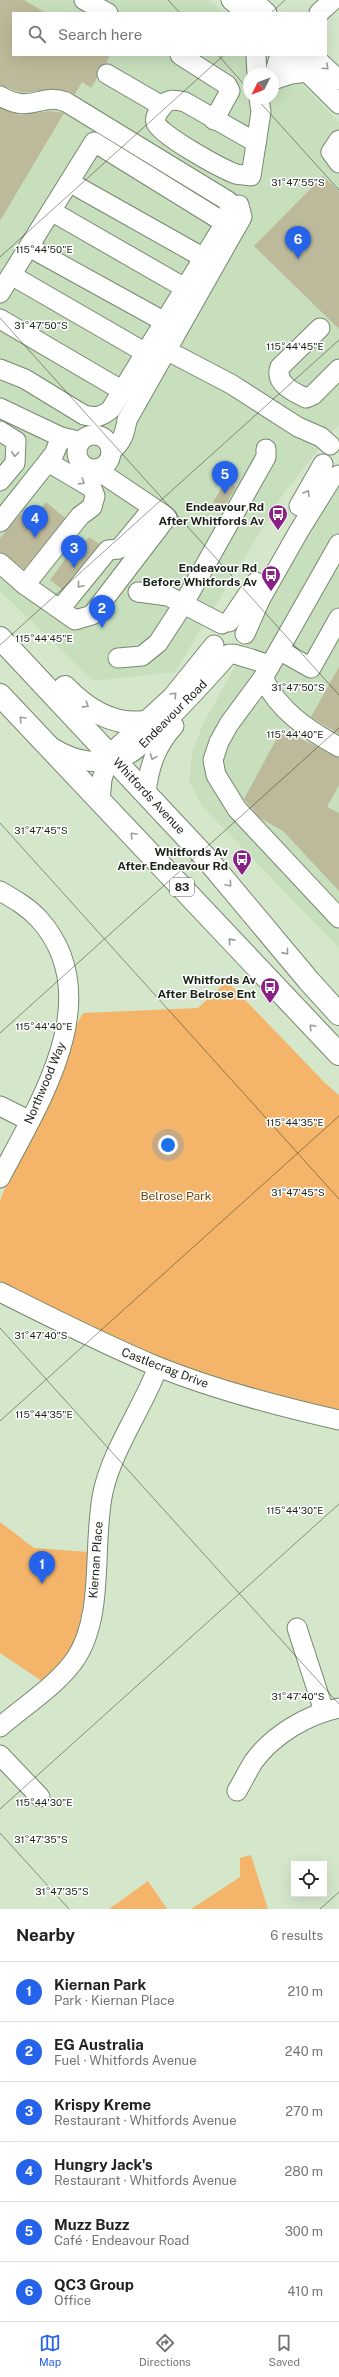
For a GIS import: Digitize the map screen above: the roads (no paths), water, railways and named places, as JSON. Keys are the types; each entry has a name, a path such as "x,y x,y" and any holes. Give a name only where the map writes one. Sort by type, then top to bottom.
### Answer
{"main road":[{"path":"1,639 20,645 84,705 112,719 130,724 145,722"},
{"name":"Whitfords Avenue","path":"1,639 207,859 309,981 339,1014"},
{"name":"83","path":"0,695 339,1054"}],"street":[{"path":"84,0 106,12"},
{"path":"231,0 245,12"},
{"path":"253,0 267,12"},
{"path":"321,12 332,0"},
{"path":"182,56 227,85 230,92 214,120"},
{"path":"256,56 257,68"},
{"path":"276,68 280,56"},
{"path":"292,56 339,80"},
{"path":"279,77 291,74 310,64"},
{"path":"310,64 339,104"},
{"path":"107,74 162,106"},
{"path":"0,96 17,105 29,105 56,98 66,102 228,201 230,210 225,223 111,409 94,418 84,415 25,379 1,368"},
{"path":"173,99 185,102 214,120 260,116 251,176 236,174 171,139 159,129 156,122 156,116 165,103 173,99"},
{"path":"339,140 332,152 339,163"},
{"path":"0,293 94,142 225,223"},
{"path":"69,182 204,258"},
{"path":"102,471 110,460 109,445 120,425 127,420 242,217 239,205"},
{"path":"51,211 185,288"},
{"path":"29,246 164,322"},
{"path":"11,275 146,353"},
{"path":"0,319 123,390"},
{"path":"320,328 280,367 278,373 280,380 288,388 306,398 313,395 339,369"},
{"path":"166,350 231,384 273,410 334,455"},
{"path":"273,410 288,388"},
{"path":"0,408 60,441"},
{"path":"0,417 78,447"},
{"path":"0,431 16,441 15,463 0,481"},
{"path":"78,447 93,435 109,445"},
{"path":"0,522 48,462 60,441"},
{"path":"0,563 25,585 75,620 92,615 167,517 102,471 83,466 78,447"},
{"path":"118,658 142,656 149,652 191,607 266,457 266,449"},
{"name":"Endeavour Road","path":"44,742 62,754 80,760 98,762 111,758 124,757 137,749 202,686 215,670 265,568 334,455"},
{"path":"25,585 80,516 92,507 94,502 92,488 48,462"},
{"path":"60,609 108,550 149,505"},
{"path":"339,544 229,724 219,742 213,760 216,775 237,809 339,918"},
{"path":"138,592 168,596 191,607 201,619 229,639 250,660 267,663 311,668 339,618"},
{"name":"Endeavour Road","path":"111,758 145,722 172,698 229,639"},
{"path":"267,663 268,688 300,723 339,747"},
{"path":"146,793 150,767 155,752 167,733 215,679 215,670"},
{"path":"100,801 102,779 111,758"},
{"name":"Northwood Way","path":"0,891 22,904 48,930 65,962 70,1006 63,1043 56,1062 30,1121 0,1178"},
{"path":"0,1106 30,1121"},
{"name":"Castlecrag Drive","path":"0,1292 102,1343 158,1367 269,1405 339,1420"},
{"name":"Kiernan Place","path":"0,1727 64,1673 85,1642 92,1617 100,1511 106,1479 158,1367"},
{"path":"238,1791 255,1761 269,1747 298,1724 332,1709 297,1628"},
{"path":"0,1755 40,1797"}],"place":[{"name":"QC3 Group","path":"298,259"},
{"name":"Muzz Buzz","path":"225,494"},
{"name":"Endeavour Rd After Whitfords Av","path":"278,531"},
{"name":"Hungry Jack's","path":"35,538"},
{"name":"Krispy Kreme","path":"74,568"},
{"name":"Endeavour Rd Before Whitfords Av","path":"271,592"},
{"name":"EG Australia","path":"102,628"},
{"name":"Whitfords Av After Endeavour Rd","path":"242,876"},
{"name":"Whitfords Av After Belrose Ent","path":"270,1004"},
{"name":"Kiernan Park","path":"42,1584"}],"park label":[{"name":"Belrose Park","path":"176,1196"}]}
